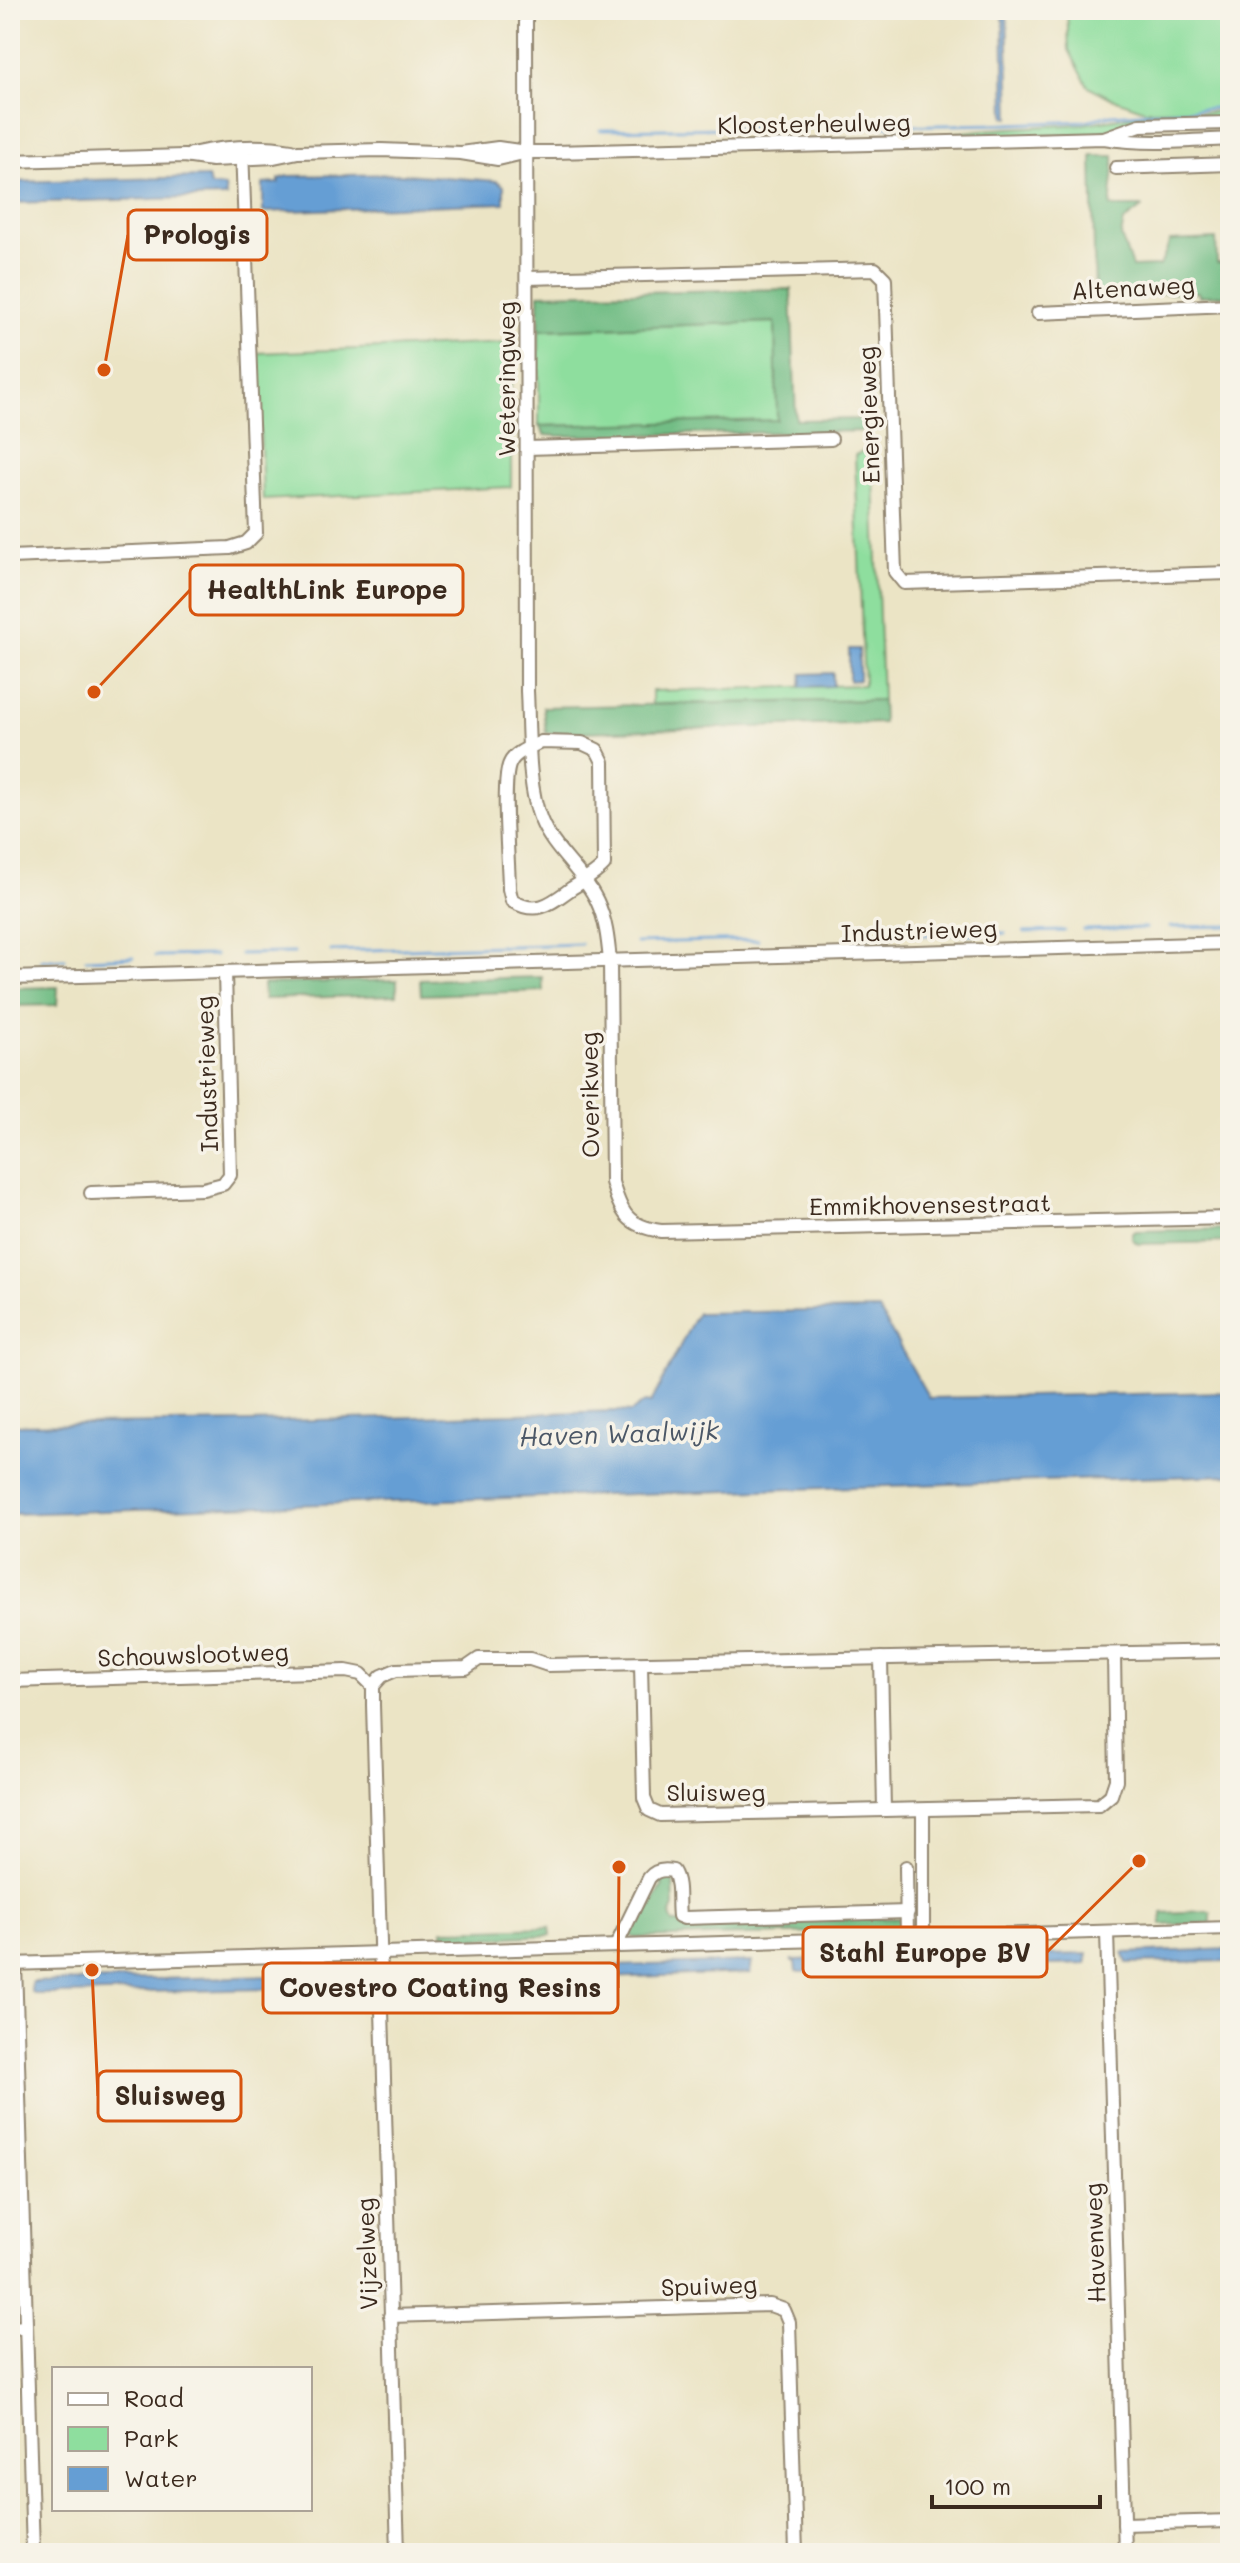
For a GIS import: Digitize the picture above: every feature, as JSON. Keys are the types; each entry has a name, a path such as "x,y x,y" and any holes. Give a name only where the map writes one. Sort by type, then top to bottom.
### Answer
{"street":[{"name":"Weteringweg","path":"526,10 527,691 530,748"},
{"name":"Kloosterheulweg","path":"1104,138 1140,125 1230,123"},
{"name":"Kloosterheulweg","path":"10,161 184,156 212,160 242,153 274,157 298,152 381,150 461,153 498,148 526,152 1104,138 1158,141 1230,139"},
{"path":"10,557 230,548 246,543 256,533 242,153"},
{"path":"1116,168 1230,164"},
{"name":"Energieweg","path":"527,278 875,269 885,279 895,572 904,583 1230,573"},
{"name":"Altenaweg","path":"1038,313 1230,305"},
{"name":"Energieweg","path":"527,448 831,439"},
{"path":"541,742 582,743 597,750 603,762 604,865 547,906 523,907 512,901 509,889 508,769 516,755 530,748 541,742"},
{"path":"530,748 534,793 541,822 597,901 607,932 610,961"},
{"name":"Industrieweg","path":"10,978 1230,943"},
{"name":"Overikweg","path":"610,961 612,1182 620,1208 632,1222"},
{"name":"Industrieweg","path":"91,1193 203,1189 223,1184 230,1175 225,972"},
{"name":"Emmikhovensestraat","path":"632,1222 646,1229 661,1231 1230,1218"},
{"path":"379,1953 373,1686 382,1676 396,1670 466,1668 479,1659 530,1659 548,1665 1230,1651"},
{"name":"Sluisweg","path":"641,1664 644,1798 649,1810 660,1815 923,1810 1099,1805 1111,1795 1116,1780 1114,1654"},
{"path":"881,1658 884,1810"},
{"name":"Schouwslootweg","path":"10,1681 346,1671 361,1674 373,1686"},
{"path":"923,1810 923,1937"},
{"path":"906,1867 907,1938"},
{"path":"616,1946 649,1878 661,1870 675,1873 679,1916 684,1918 908,1912"},
{"path":"33,2553 13,1964 1230,1928"},
{"name":"Havenweg","path":"1107,1932 1125,2553"},
{"name":"Vijzelweg","path":"379,1953 398,2553"},
{"name":"Spuiweg","path":"390,2316 770,2305 784,2310 789,2322 796,2553"},
{"path":"10,2328 26,2327"},
{"path":"1124,2524 1230,2521"}],"green space":[{"path":"1067,10 1230,10 1230,109 1145,110 1088,86 1069,50"},
{"path":"1221,112 1230,119 1142,120 1094,134 942,138 953,133 1084,124 1139,115"},
{"path":"1092,156 1114,156 1111,207 1143,207 1124,221 1121,236 1132,267 1160,266 1170,241 1216,239 1217,263 1230,264 1230,295 1199,296 1198,292 1095,297"},
{"path":"791,289 796,420 872,419 872,431 558,436 545,435 539,426 777,420 775,322 539,330 539,294"},
{"path":"775,322 778,421 539,426 539,330"},
{"path":"511,343 511,487 263,500 257,353"},
{"path":"873,450 882,700 652,704 652,691 864,685 855,455"},
{"path":"882,700 883,723 546,733 543,707"},
{"path":"542,977 543,991 421,995 420,980"},
{"path":"397,980 397,995 264,999 263,984"},
{"path":"58,987 57,1005 10,1006 10,988"},
{"path":"1230,1229 1230,1242 1138,1244 1132,1239 1132,1233 1136,1231"},
{"path":"667,1875 673,1879 674,1907 670,1916 673,1923 900,1918 901,1928 897,1931 635,1938 630,1935 629,1929 634,1918 643,1921 663,1885 654,1880"},
{"path":"1162,1913 1211,1913 1211,1923 1162,1925"},
{"path":"550,1927 551,1935 443,1940 443,1930"}],"water":[{"path":"1003,10 1007,10 1010,118 1005,117"},
{"path":"404,174 497,181 504,186 504,203 263,212 263,184 279,183 279,179 287,176"},
{"path":"208,177 210,186 225,187 226,197 10,203 10,182"},
{"path":"849,649 859,649 859,680 849,681"},
{"path":"833,673 833,686 801,687 802,674"},
{"name":"Haven Waalwijk","path":"879,1310 929,1398 1230,1392 1230,1475 10,1514 10,1425 631,1412 645,1402 651,1403 697,1313"},
{"path":"1230,1949 1230,1961 1127,1963 1123,1953"},
{"path":"1088,1954 1086,1964 801,1972 796,1971 795,1962 791,1960"},
{"path":"752,1962 750,1973 428,1984 408,1982 403,1972"},
{"path":"354,1974 356,1984 353,1987 66,1994 34,1994 31,1991 32,1982"}],"waterway":[{"path":"600,130 1008,124 1085,121 1111,115 1230,107"},
{"path":"1170,927 1230,926"},
{"path":"1083,930 1146,928"},
{"path":"1024,932 1064,931"},
{"path":"913,935 1005,933"},
{"path":"851,937 893,935"},
{"path":"636,943 758,940"},
{"path":"331,951 581,944"},
{"path":"240,954 294,953"},
{"path":"155,956 215,955"},
{"path":"86,959 133,957"},
{"path":"41,960 65,959"},
{"path":"10,960 15,960"}],"place":[{"name":"Prologis","path":"104,370"},
{"name":"HealthLink Europe","path":"94,692"},
{"name":"Stahl Europe BV","path":"1139,1861"},
{"name":"Covestro Coating Resins","path":"619,1867"},
{"name":"Sluisweg","path":"92,1970"}]}
